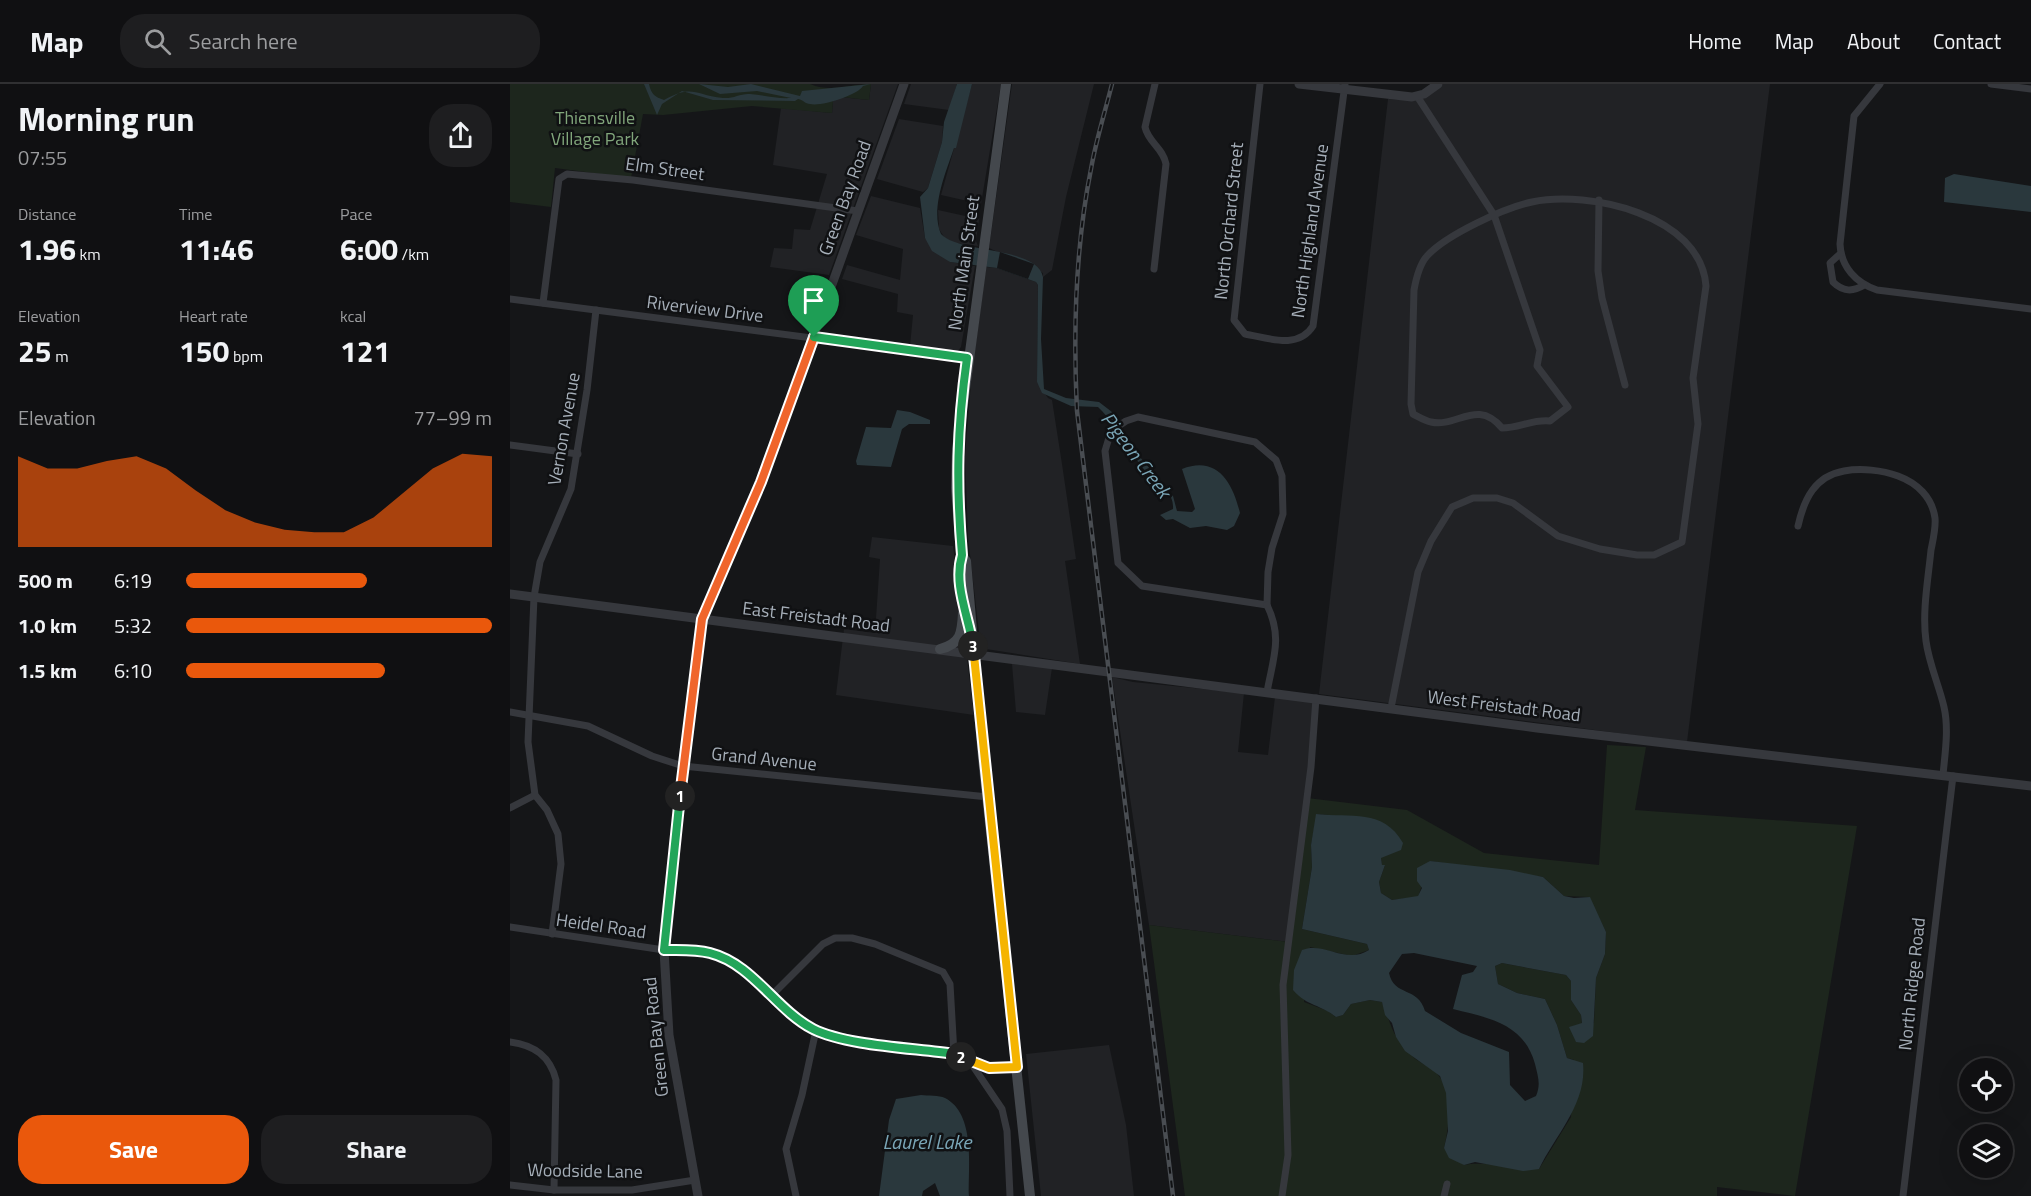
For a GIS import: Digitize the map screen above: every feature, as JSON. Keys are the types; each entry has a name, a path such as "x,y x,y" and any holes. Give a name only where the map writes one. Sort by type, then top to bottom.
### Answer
{"main road":[{"name":"North Main Street","path":"970,624 964,610 959,564 962,555 956,452 1006,84"},
{"name":"North Main Street","path":"962,555 966,561 970,624 1030,1196"},
{"path":"940,649 954,644 961,637 964,610"}],"street":[{"name":"Green Bay Road","path":"698,1196 669,1035 664,950 683,766 702,619 761,482 904,84"},
{"path":"1154,269 1166,164 1163,153 1146,133 1144,127 1155,84"},
{"name":"North Orchard Street","path":"1260,84 1234,320 1245,334 1269,339"},
{"path":"1299,84 1417,96 1438,84"},
{"path":"1880,84 1854,116 1840,254 1852,273 1864,285 1877,290 2031,309"},
{"path":"1991,84 2031,89"},
{"name":"North Highland Avenue","path":"1269,339 1289,342 1306,336 1313,326 1344,87"},
{"path":"1390,708 1418,572 1431,541 1452,507 1473,498 1497,498 1513,503 1540,524 1569,540 1600,549 1637,555 1654,555 1682,542 1698,424 1693,378 1705,306 1705,271 1691,246 1671,229 1642,213 1599,200 1533,202 1494,215 1463,231 1427,256 1417,276 1413,313 1411,404 1413,414 1432,423 1479,414 1496,421 1502,428 1511,428 1537,420 1550,421 1568,407 1537,366 1540,350 1494,215 1417,96"},
{"name":"Elm Street","path":"543,303 559,178 567,174 633,180 858,211"},
{"path":"1599,200 1598,271 1602,298 1625,385"},
{"path":"1840,254 1830,263 1833,282 1850,290 1856,290 1864,285"},
{"name":"Riverview Drive","path":"510,299 967,358"},
{"name":"Vernon Avenue","path":"552,934 561,864 558,834 547,810 535,795 530,767 527,714 534,597 540,562 571,489 578,454 596,310"},
{"path":"1267,605 1142,586 1126,573 1118,563 1105,452 1108,438 1114,429 1138,417 1255,442 1264,447 1276,460 1282,476 1284,498 1283,514 1268,572 1267,605 1276,623 1278,637 1267,692"},
{"path":"510,445 578,454"},
{"name":"North Ridge Road","path":"1798,526 1802,507 1814,487 1836,472 1861,470 1888,472 1907,479 1921,488 1929,500 1935,520 1926,601 1926,629 1932,667 1944,708 1948,776 1903,1196"},
{"name":"East Freistadt Road","path":"510,594 974,654"},
{"name":"West Freistadt Road","path":"974,654 1390,708 2031,786"},
{"path":"1282,1196 1288,1155 1283,985 1311,766 1317,698"},
{"name":"Grand Avenue","path":"510,712 588,726 609,733 652,756 683,766 988,797"},
{"path":"510,808 535,795"},
{"name":"Heidel Road","path":"510,927 664,950 696,950 725,958 748,974 784,1011 816,1030 861,1041 954,1054 971,1063 989,1068 1017,1067"},
{"path":"771,996 823,944 835,938 852,938 875,944 943,972 950,984 954,1054"},
{"path":"796,1196 786,1149 802,1095 816,1030"},
{"path":"510,1042 532,1047 544,1055 553,1068 556,1080 554,1190"},
{"path":"971,1063 1002,1109 1007,1131 1010,1196"},
{"name":"Woodside Lane","path":"510,1185 554,1190 632,1190 695,1179"},
{"path":"1444,1196 1447,1184"}],"shaded area":[{"path":"871,84 898,84 829,275 770,267 774,248 792,249 794,229 810,230 827,174 773,165 781,108 832,113 833,101 841,97 869,100"},
{"path":"911,84 957,84 949,110 904,104"},
{"path":"972,84 1001,84 981,204 941,195"},
{"path":"1012,84 1094,84 1066,197 1052,270 1043,277 1043,273 989,248"},
{"path":"1443,84 1770,84 1687,742 1319,694 1388,99 1406,100 1437,89"},
{"path":"899,119 943,126 942,142 928,188 923,192 877,179"},
{"path":"871,196 920,208 925,238 950,262 975,266 961,347 957,352 910,346 913,315 897,312 898,294 842,279 847,265 900,280 903,249 856,235"},
{"path":"938,210 979,219 976,241 978,246 953,243 944,237 939,229"},
{"path":"986,267 997,268 1036,282 1038,285 1037,382 1052,400 1062,464 1076,559 1065,561 1080,664 986,649 980,641 968,537 965,456 972,371"},
{"path":"872,537 953,546 974,715 836,695 844,629 875,633 880,559 869,557"},
{"path":"1012,664 1052,668 1045,715 1016,712"},
{"path":"1112,677 1133,682 1244,693 1238,752 1268,755 1275,697 1318,702 1289,942 1149,925"},
{"path":"1109,1045 1126,1125 1134,1196 1041,1196 1026,1054"}],"green space":[{"name":"Thiensville Village Park","path":"510,84 810,84 833,88 871,84 869,100 841,97 833,101 832,113 752,106 663,115 643,114 631,178 555,168 551,207 510,202"},
{"path":"1607,745 1646,747 1635,810 1857,826 1795,1196 1717,1187 1717,1196 1185,1196 1149,925 1289,942 1307,798 1407,810 1484,853 1599,865","holes":["1317,814 1328,815 1381,858 1382,865 1385,865 1379,882 1381,893 1392,900 1418,897 1430,861 1543,877 1564,896 1589,897 1606,932 1605,954 1596,978 1594,1023 1570,1027 1582,1024 1581,1015 1571,1000 1571,981 1566,975 1502,963 1495,966 1498,984 1517,993 1545,999 1557,1025 1567,1058 1574,1060 1571,1117 1539,1169 1490,1164 1464,1165 1444,1148 1449,1111 1443,1083 1434,1071 1414,1058 1402,1045 1382,1002 1370,1000 1351,1004 1343,1015 1336,1017 1328,1011 1304,1002 1310,947 1352,956 1369,950 1367,944 1302,929 1312,867 1311,845"]}],"water":[{"path":"644,84 649,84 654,95 664,100 678,94 662,104 657,115"},
{"path":"699,84 728,87 751,84 800,96 802,91 871,84 863,86 854,93 822,104 808,104 798,99 795,101 713,100 685,92 723,98 747,94 791,98 757,91 720,94"},
{"name":"Pigeon Creek","path":"957,84 972,84 956,148 954,148 940,191 937,213 941,234 964,245 1013,255 1038,267 1043,277 1041,339 1044,389 1066,398 1099,402 1112,412 1133,449 1173,496 1177,511 1192,512 1195,509 1182,469 1205,466 1214,469 1228,483 1237,502 1240,513 1234,526 1227,530 1206,526 1190,528 1173,519 1166,520 1160,515 1173,509 1170,495 1145,471 1106,415 1098,407 1071,406 1042,393 1037,382 1038,285 1036,282 997,268 950,262 932,251 925,238 920,197 928,188 942,142 944,122"},
{"path":"1954,174 2031,186 2031,212 1944,202 1945,178"},
{"path":"897,410 910,412 930,420 930,424 909,424 902,429 891,467 857,465 856,461 866,427 891,428"},
{"path":"1316,814 1365,817 1386,824 1403,843 1401,850 1381,858 1382,865 1385,865 1379,882 1381,893 1392,900 1418,896 1422,888 1417,881 1417,868 1430,861 1510,870 1543,877 1564,896 1590,897 1606,932 1605,954 1596,978 1593,1036 1584,1043 1576,1042 1569,1027 1582,1023 1581,1015 1571,1000 1571,981 1566,975 1502,963 1495,966 1498,984 1517,993 1545,999 1557,1025 1567,1058 1583,1063 1583,1078 1575,1105 1539,1169 1523,1171 1475,1162 1464,1165 1449,1158 1444,1148 1448,1131 1446,1093 1440,1076 1405,1051 1396,1037 1392,1023 1385,1015 1382,1002 1370,1000 1351,1004 1343,1015 1336,1017 1304,1000 1293,990 1294,970 1302,950 1319,948 1352,955 1369,950 1367,944 1302,929 1312,867 1311,845","holes":["1414,953 1477,966 1473,972 1462,975 1453,1009 1504,1025 1523,1040 1535,1064 1539,1084 1536,1096 1525,1101 1510,1085 1509,1052 1461,1033 1425,1011 1417,998 1396,986 1389,973 1402,954"]},
{"name":"Laurel Lake","path":"921,1095 945,1098 962,1116 968,1142 969,1196 940,1196 935,1183 923,1191 922,1196 879,1196 889,1120 896,1099"}],"pier":[{"path":"1000,252 1034,264 1028,279 997,268"}],"railway":[{"path":"1112,84 1093,158 1078,259 1075,320 1077,411 1173,1196"}],"route":[{"path":"814,337 967,358 956,452 956,488 962,555 959,564 964,610 970,624 974,654 1017,1067 989,1068 971,1063 954,1054 861,1041 816,1030 784,1011 748,974 725,958 696,950 664,950 683,766 702,619 761,482 814,337"}]}
